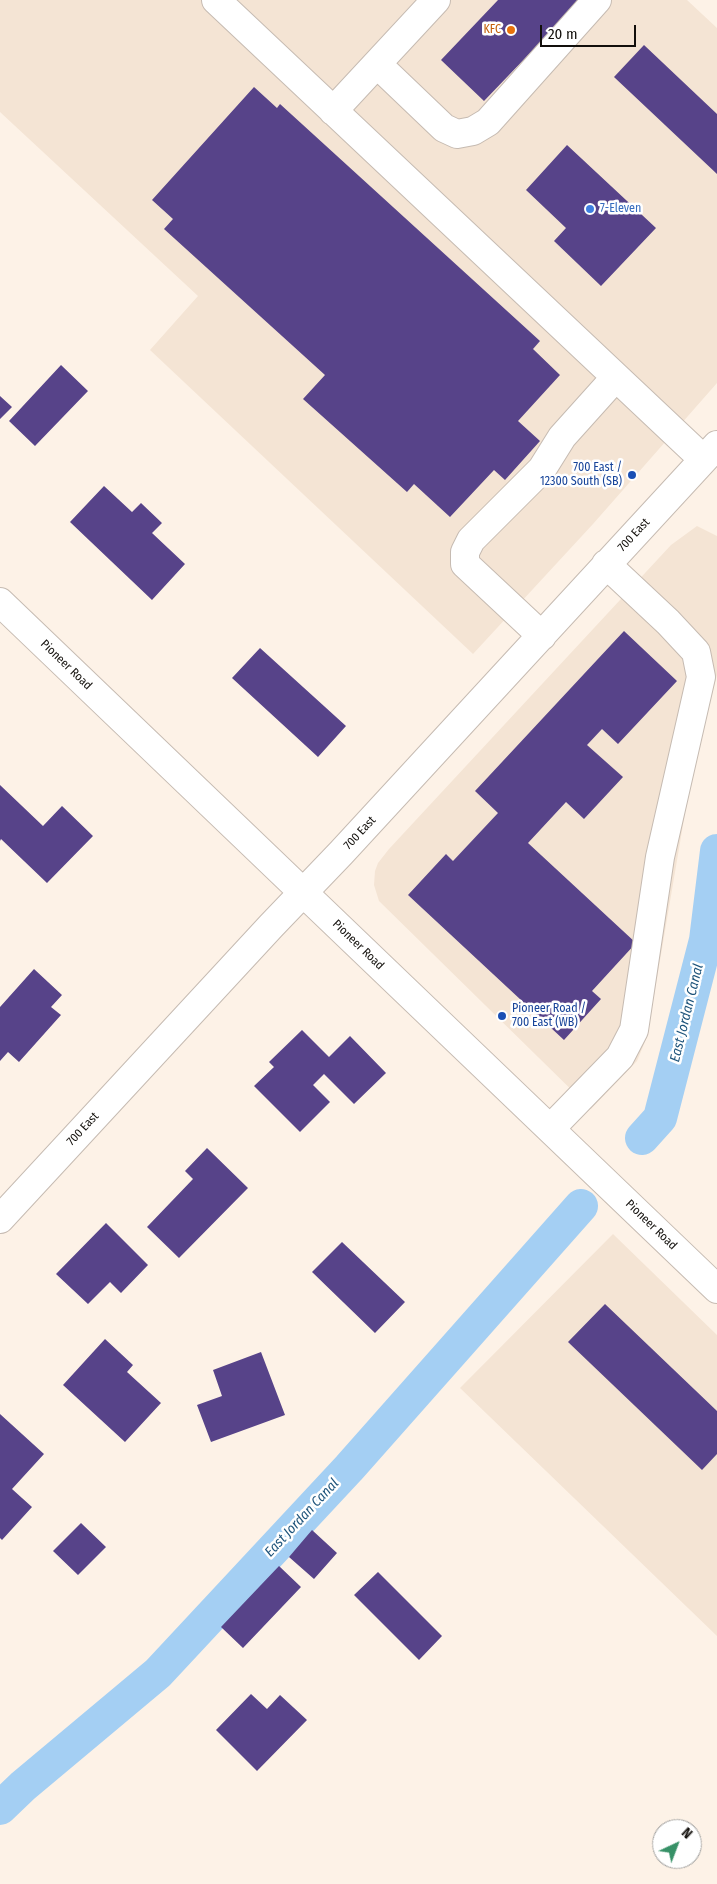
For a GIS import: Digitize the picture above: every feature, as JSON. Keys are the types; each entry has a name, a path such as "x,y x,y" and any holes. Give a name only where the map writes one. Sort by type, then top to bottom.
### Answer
{"street":[{"path":"216,0 615,378 710,452"},
{"path":"333,111 436,0"},
{"path":"377,64 444,128 457,134 473,131 488,122 597,0"},
{"path":"542,636 464,564 465,552 471,540 542,470 562,437 615,378"},
{"name":"700 East","path":"0,1218 542,636 710,452"},
{"path":"550,1129 620,1057 634,1030 660,858 701,677 696,652 668,622 606,564"},
{"name":"Pioneer Road","path":"0,602 717,1288"}],"shaded area":[{"path":"0,0 687,0 717,28 717,383 593,524 473,654 150,350 198,296 0,112"},
{"path":"697,526 717,536 717,675 693,766 647,1037 637,1061 591,1109 379,901 374,885 375,871 378,863 389,849 671,545"},
{"path":"613,1234 717,1335 717,1636 460,1388"}],"building":[{"name":"KFC","path":"498,0 581,0 484,101 441,60"},
{"path":"644,45 717,114 717,174 614,77"},
{"path":"254,87 277,108 280,104 540,341 533,349 560,375 518,421 540,441 505,480 494,470 450,517 414,484 407,492 303,399 325,375 164,229 173,219 152,200"},
{"name":"7-Eleven","path":"567,145 656,228 601,286 554,241 566,228 526,190"},
{"path":"61,365 88,391 35,446 9,421"},
{"path":"0,396 12,407 0,419"},
{"path":"104,486 132,512 141,503 162,523 152,533 185,564 152,600 70,522"},
{"path":"624,631 677,681 618,744 602,729 587,745 623,777 584,819 566,802 528,843 636,943 592,991 601,999 564,1040 408,895 446,854 453,861 498,813 475,791"},
{"path":"260,648 346,726 318,757 232,678"},
{"path":"0,785 43,826 62,806 93,836 47,883 1,839 0,841"},
{"path":"34,969 62,995 51,1007 61,1015 19,1062 8,1052 0,1061 0,1007"},
{"path":"302,1030 329,1057 350,1036 386,1073 354,1104 324,1074 313,1085 330,1102 300,1132 254,1086 274,1067 269,1062"},
{"path":"207,1148 248,1188 179,1258 147,1227 193,1179 185,1171"},
{"path":"106,1223 148,1265 121,1293 110,1282 88,1304 56,1274"},
{"path":"342,1242 405,1302 375,1333 312,1272"},
{"path":"605,1304 717,1411 717,1454 702,1470 568,1342"},
{"path":"105,1339 133,1365 127,1372 161,1403 125,1442 63,1385"},
{"path":"261,1352 285,1415 211,1442 197,1405 222,1396 213,1370"},
{"path":"0,1414 44,1454 12,1489 32,1507 2,1540 0,1538"},
{"path":"81,1523 106,1547 78,1575 53,1551"},
{"path":"312,1530 337,1553 314,1579 289,1557"},
{"path":"279,1566 301,1587 243,1648 221,1627"},
{"path":"378,1572 442,1636 419,1660 354,1595"},
{"path":"251,1694 267,1709 280,1695 307,1720 257,1771 216,1730"}],"waterway":[{"name":"East Jordan Canal","path":"642,1138 660,1118 706,940 717,851"},
{"name":"East Jordan Canal","path":"0,1808 23,1786 158,1673 349,1468 581,1206"}],"place":[{"name":"KFC","path":"511,30"},
{"name":"7-Eleven","path":"590,209"},
{"name":"700 East / 12300 South (SB)","path":"632,475"},
{"name":"Pioneer Road / 700 East (WB)","path":"502,1016"}]}
